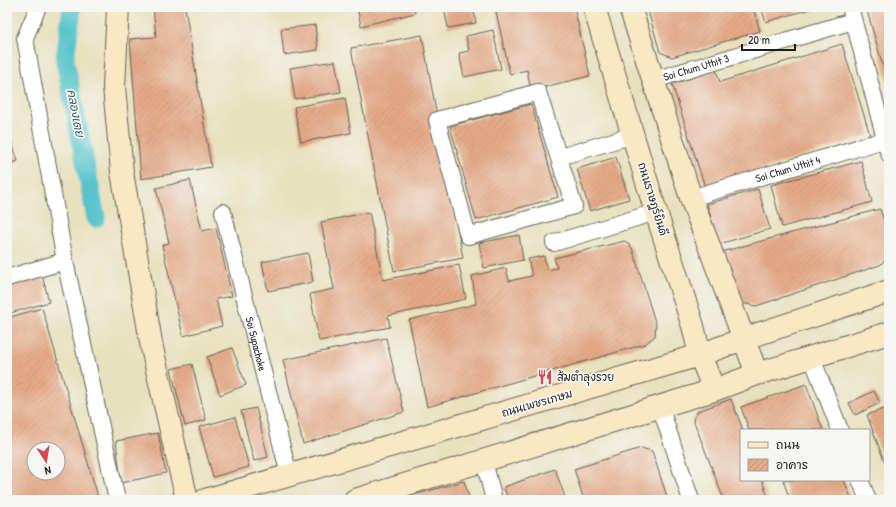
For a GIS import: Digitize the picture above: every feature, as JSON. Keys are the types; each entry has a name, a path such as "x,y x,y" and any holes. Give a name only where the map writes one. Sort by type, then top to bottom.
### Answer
{"main road":[{"path":"118,7 114,87 122,172 152,348 187,500"},
{"name":"ถนนราษฎร์ยินดี","path":"594,7 656,212 693,326 700,355 714,390"},
{"path":"630,7 691,198 757,374"},
{"name":"ถนนเพชรเกษม","path":"205,500 700,355 743,339 889,291"},
{"path":"355,500 714,390 757,374 889,334"}],"street":[{"path":"38,7 25,38 64,261 118,500"},
{"path":"852,14 887,147"},
{"name":"Soi Chum Uthit 3","path":"654,80 852,14"},
{"path":"538,92 560,158 574,206 468,236 437,120 538,92"},
{"path":"560,158 633,135"},
{"name":"Soi Chum Uthit 4","path":"691,198 887,147"},
{"name":"Soi Supachoke","path":"223,212 289,475"},
{"path":"554,242 656,212"},
{"path":"7,278 64,261"},
{"path":"812,358 840,429"},
{"path":"660,406 690,500"},
{"path":"484,461 494,500"},
{"path":"860,481 868,500"}],"building":[{"path":"153,7 185,7 211,167 141,179 130,39 156,37"},
{"path":"357,7 414,7 415,13 361,26"},
{"path":"444,7 473,7 476,23 448,28"},
{"path":"495,7 574,7 590,76 531,90 527,70 510,74"},
{"path":"647,7 753,7 760,31 672,57 660,52"},
{"path":"761,7 817,7 766,22"},
{"path":"866,7 889,7 889,87"},
{"path":"315,25 318,50 284,55 281,29"},
{"path":"493,30 501,69 464,77 459,53 469,51 466,36"},
{"path":"422,35 463,258 394,271 351,48"},
{"path":"842,44 870,135 705,187 672,84 716,70 720,82"},
{"path":"335,61 341,92 295,99 290,68"},
{"path":"345,98 351,133 301,142 294,107"},
{"path":"531,104 558,197 476,220 450,126"},
{"path":"10,137 18,161 7,165 7,138"},
{"path":"616,157 629,199 590,211 577,169"},
{"path":"861,161 872,202 782,227 771,185"},
{"path":"190,180 202,231 216,228 232,296 216,299 222,326 183,336 162,245 169,243 156,188"},
{"path":"758,189 770,229 719,244 707,204"},
{"path":"880,209 889,235 889,256 880,265 756,306 742,303 721,252"},
{"path":"369,212 383,280 459,265 466,299 388,316 390,327 319,341 310,294 334,289 321,222"},
{"path":"519,235 523,260 484,268 479,243"},
{"path":"625,241 632,248 656,325 655,336 645,344 427,407 409,320 476,304 472,276 506,268 509,281 532,276 528,259 544,256 547,270 557,268 554,258"},
{"path":"308,253 313,282 268,291 262,262"},
{"path":"42,275 49,302 7,314 7,285"},
{"path":"42,308 99,500 7,500 7,318"},
{"path":"386,338 404,412 303,444 283,360"},
{"path":"232,348 246,385 220,395 207,357"},
{"path":"192,364 206,420 185,426 171,369"},
{"path":"806,384 823,429 749,429 741,407"},
{"path":"874,391 880,403 855,415 849,403"},
{"path":"731,399 743,429 740,429 740,481 762,481 769,500 724,500 693,419 698,411"},
{"path":"889,407 889,474 867,415"},
{"path":"256,408 268,457 254,461 241,411"},
{"path":"235,417 249,467 213,477 199,427"},
{"path":"158,433 166,473 121,483 116,441"},
{"path":"641,448 652,451 668,500 584,500 574,469"},
{"path":"555,469 566,500 508,500 504,487"},
{"path":"464,481 470,500 397,500"},
{"path":"783,481 844,481 852,500 790,500"}],"waterway":[{"name":"คลองเตย","path":"72,7 65,60 96,218"}],"place":[{"name":"ส้มตำลุงรวย","path":"545,377"}]}
